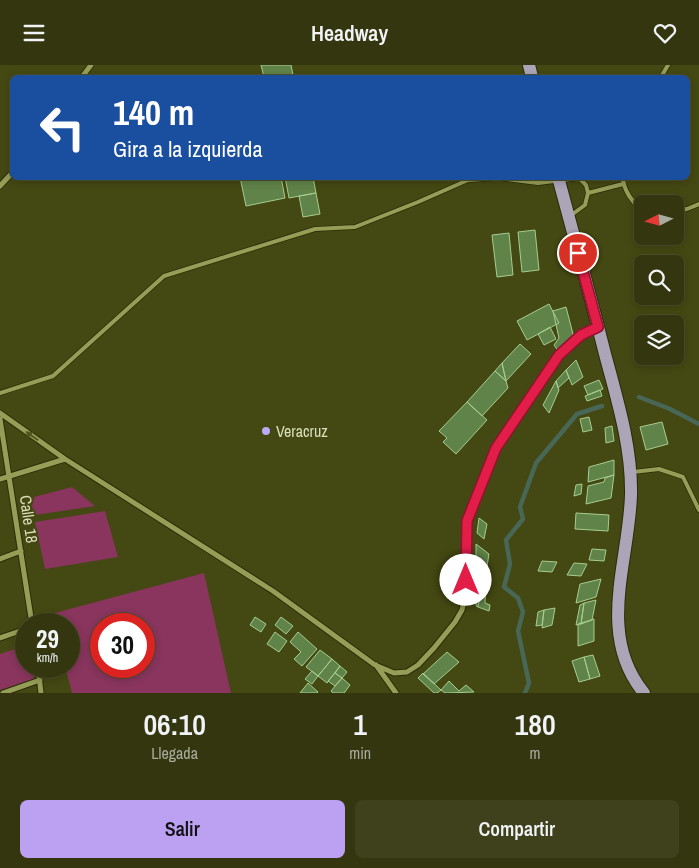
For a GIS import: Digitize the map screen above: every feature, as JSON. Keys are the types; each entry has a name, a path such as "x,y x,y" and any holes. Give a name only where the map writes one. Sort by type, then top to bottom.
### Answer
{"main road":[{"path":"558,180 618,402 630,472 630,511 617,621 620,645 627,666 644,693"}],"street":[{"path":"0,186 10,175"},
{"path":"0,413 65,459 273,591 376,665 394,673 407,672 418,665 434,648 462,610 465,597 467,521 496,448 559,355 581,335 598,327"},
{"name":"Calle 18","path":"0,419 30,613"},
{"path":"0,479 65,459"},
{"path":"0,559 21,551"},
{"path":"0,638 15,633"},
{"path":"376,665 396,693"},
{"path":"3,693 40,680 41,693"}],"lane":[{"path":"0,393 53,376 164,276 315,229 355,227 468,180"},
{"path":"515,180 538,183 553,180"},
{"path":"569,217 585,205 588,193 586,185 581,180"},
{"path":"624,180 623,184 634,201"},
{"path":"588,193 623,184"},
{"path":"684,208 699,204"},
{"path":"630,472 659,469 683,477 699,510"}],"shaded area":[{"path":"72,487 95,506 35,515 32,506 34,497"},
{"path":"105,511 118,557 45,569 35,522"},
{"path":"204,573 231,693 72,693 68,678 80,678 80,613 55,613"},
{"path":"15,649 15,678 34,679 0,690 0,654"}],"building":[{"path":"261,65 291,65 293,75 264,75"},
{"path":"241,180 282,180 285,198 246,206"},
{"path":"286,180 314,180 316,193 289,198"},
{"path":"316,193 320,214 303,217 299,196"},
{"path":"535,230 539,270 522,272 518,232"},
{"path":"509,233 513,275 497,277 492,235"},
{"path":"549,304 559,323 527,340 517,321"},
{"path":"566,307 574,338 559,352 554,345 559,338 553,311"},
{"path":"550,327 556,339 544,345 538,334"},
{"path":"520,344 531,354 506,381 502,363"},
{"path":"576,360 583,377 572,385 566,370"},
{"path":"502,363 506,381 495,371"},
{"path":"566,370 569,378 558,388 556,381"},
{"path":"495,371 506,381 508,388 482,416 467,402"},
{"path":"599,380 603,389 588,395 584,386"},
{"path":"556,381 559,390 549,413 543,405"},
{"path":"600,390 602,396 587,401 585,396"},
{"path":"467,402 487,420 456,454 443,442 447,438 439,431"},
{"path":"589,417 592,430 583,432 580,419"},
{"path":"662,422 668,444 646,450 640,427"},
{"path":"612,426 614,441 606,443 605,428"},
{"path":"614,460 614,475 588,482 589,467"},
{"path":"614,475 611,498 586,504 588,486 604,482 605,478"},
{"path":"582,484 581,494 574,496 576,485"},
{"path":"576,513 609,515 608,531 575,529"},
{"path":"479,518 487,524 484,539 477,533"},
{"path":"476,544 489,554 487,566 476,556"},
{"path":"592,549 606,550 604,561 589,560"},
{"path":"542,561 557,562 552,572 538,571"},
{"path":"574,563 587,564 581,576 567,575"},
{"path":"476,569 481,571 481,590 478,607 476,606 479,576 476,576"},
{"path":"481,571 487,573 485,603 490,605 489,611 478,607 481,590"},
{"path":"601,579 596,597 576,603 580,584"},
{"path":"596,600 592,620 581,624 584,603"},
{"path":"584,603 581,624 576,625 580,605"},
{"path":"555,608 552,625 542,628 544,610"},
{"path":"544,610 542,625 536,626 538,612"},
{"path":"255,617 266,624 261,632 250,625"},
{"path":"281,617 293,626 286,634 275,625"},
{"path":"594,619 594,641 578,646 578,624"},
{"path":"275,632 287,641 279,652 267,644"},
{"path":"298,632 317,649 302,666 294,659 301,652 290,642"},
{"path":"320,650 332,659 318,676 306,667"},
{"path":"447,652 459,662 434,684 423,674"},
{"path":"593,655 600,676 590,679 584,657"},
{"path":"584,657 590,679 579,682 572,661"},
{"path":"332,659 340,666 327,683 318,676"},
{"path":"340,666 347,672 342,678 335,673"},
{"path":"312,671 318,676 312,684 305,679"},
{"path":"335,673 342,678 335,686 328,681"},
{"path":"423,673 441,690 434,693 418,678"},
{"path":"342,678 350,685 344,693 333,693 331,691"},
{"path":"449,681 459,691 466,685 474,692 445,693 441,690"},
{"path":"308,683 318,692 317,693 300,693"}],"waterway":[{"path":"639,397 670,409 699,424"},
{"path":"525,693 529,683 518,631 523,612 518,598 504,587 510,564 506,540 523,519 520,507 536,463 577,414 602,406"}],"place":[{"name":"Veracruz","path":"266,431"}],"route":[{"path":"466,580 467,521 496,448 559,355 581,335 598,327 578,253"}]}
